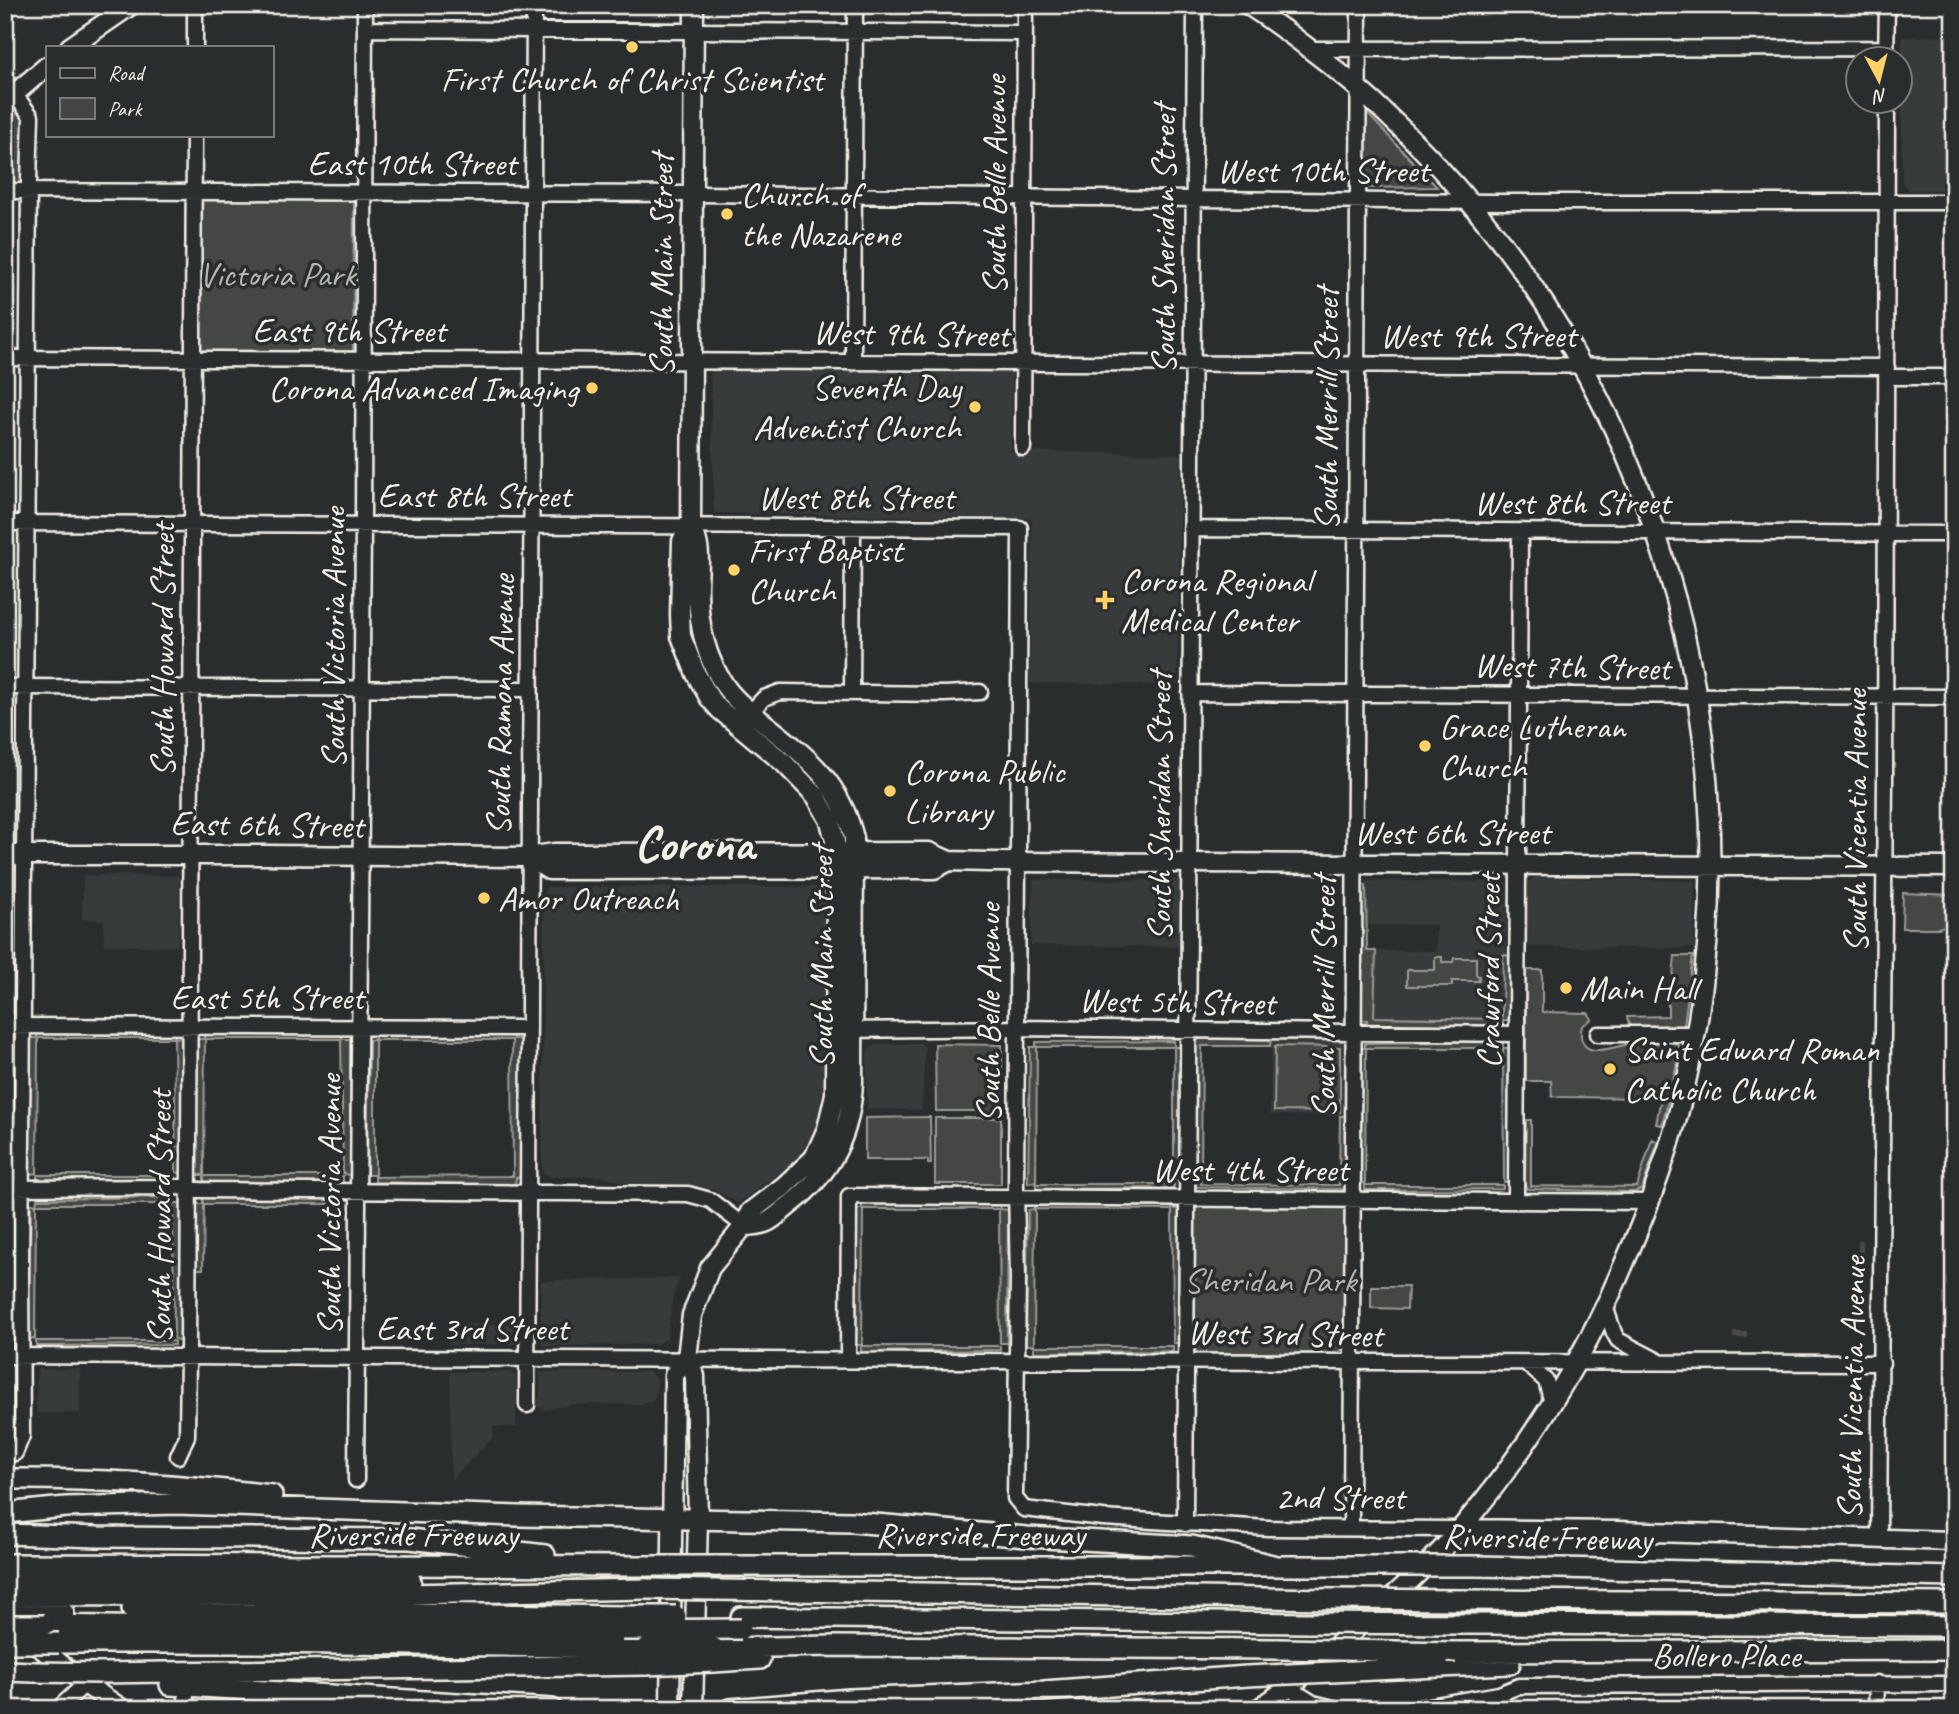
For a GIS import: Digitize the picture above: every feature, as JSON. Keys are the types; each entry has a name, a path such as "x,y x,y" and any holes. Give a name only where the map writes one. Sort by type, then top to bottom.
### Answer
{"highway":[{"path":"5,1479 112,1479 178,1484 433,1513"},
{"path":"5,1513 66,1507 176,1504 433,1513 852,1522 1027,1537 1192,1546 1277,1566"},
{"path":"5,1534 410,1539 602,1565"},
{"name":"Riverside Freeway","path":"5,1563 1477,1566 1954,1577"},
{"path":"12,1601 646,1589 1335,1599 1954,1603"},
{"path":"12,1601 169,1615 187,1610 623,1623"},
{"path":"5,1625 368,1630 853,1619 1954,1626"},
{"path":"5,1643 254,1643 646,1656"},
{"path":"101,1677 714,1655 836,1646 1456,1652 1954,1650"},
{"path":"730,1709 850,1699 1044,1691 1247,1676 1836,1650"},
{"path":"5,1671 101,1677 152,1684 552,1709"}],"main road":[{"path":"70,46 131,5"},
{"name":"South Main Street","path":"693,1709 698,1520 695,1376 687,1358 692,1315 710,1268 744,1226 750,1212 814,1158 824,1138 831,1116 844,1030 855,861 855,838 848,813 831,784 815,764 750,711 726,687 713,666 701,631 698,593 699,542 691,526 694,5"},
{"path":"1248,5 1309,48 1359,90 1434,162 1518,262 1582,365 1624,449 1656,532 1682,618 1698,697 1707,777 1712,866 1708,939 1695,1034 1677,1118 1632,1248 1577,1364 1519,1453 1460,1529 1406,1585 1289,1688 1258,1709"},
{"path":"8,93 46,67"},
{"name":"South Main Street","path":"691,526 682,541 681,636 696,674 710,699 816,796 830,821 836,862 844,1030"},
{"name":"West 6th Street","path":"855,861 929,852 949,861 1954,867"},
{"name":"East 6th Street","path":"5,855 528,857 554,853 855,861"},
{"name":"South Main Street","path":"670,1709 674,1375 687,1358"},
{"name":"2nd Street","path":"1460,1529 1954,1541"},
{"path":"5,1618 101,1677 122,1709"}],"street":[{"path":"195,5 195,46"},
{"name":"South Victoria Avenue","path":"356,1480 365,5"},
{"name":"South Ramona Avenue","path":"527,1405 524,1192 529,1028 534,5"},
{"path":"853,363 855,5"},
{"name":"South Belle Avenue","path":"1023,448 1025,5"},
{"name":"South Sheridan Street","path":"1185,1524 1195,5"},
{"name":"South Merrill Street","path":"1351,1527 1359,5"},
{"path":"1886,46 1887,5"},
{"path":"365,29 1025,33"},
{"path":"1309,48 1843,53"},
{"path":"8,93 31,116 23,1356 22,1436 15,1453"},
{"name":"South Vicentia Avenue","path":"1879,1540 1887,372 1886,116"},
{"name":"South Howard Street","path":"178,1456 187,1436 188,1356 194,136"},
{"name":"East 10th Street","path":"5,191 693,194"},
{"name":"West 10th Street","path":"693,194 1954,202"},
{"name":"East 9th Street","path":"5,358 692,361"},
{"name":"West 9th Street","path":"692,361 1582,365 1887,372 1954,377"},
{"name":"East 8th Street","path":"5,523 691,526"},
{"name":"West 8th Street","path":"691,526 1020,528"},
{"path":"852,692 853,527"},
{"name":"South Belle Avenue","path":"1015,1498 1018,1361 1016,1197 1020,528"},
{"name":"West 8th Street","path":"1191,529 1954,534"},
{"name":"Crawford Street","path":"1516,1201 1520,531"},
{"path":"5,687 530,689"},
{"path":"738,726 764,698 780,692 980,692"},
{"name":"West 7th Street","path":"1190,693 1954,697"},
{"name":"East 5th Street","path":"5,1026 529,1028"},
{"name":"West 5th Street","path":"844,1030 1018,1028 1517,1034"},
{"path":"1598,1034 1695,1034"},
{"path":"5,1188 671,1194 701,1196 722,1207 744,1226"},
{"name":"West 4th Street","path":"848,1360 849,1196 1650,1202"},
{"path":"1605,1306 1618,1339 1664,1364"},
{"name":"East 3rd Street","path":"5,1356 476,1359 491,1351 509,1352 525,1358 687,1358"},
{"name":"West 3rd Street","path":"687,1358 1527,1364 1882,1363"},
{"path":"1527,1364 1546,1381 1552,1403"},
{"name":"2nd Street","path":"1015,1498 1024,1509 1185,1524 1268,1528 1460,1529"},
{"path":"58,1709 101,1677"},
{"path":"1876,1709 1877,1683"},
{"name":"Bollero Place","path":"1412,1709 1499,1701 1519,1686 1954,1684"},
{"path":"1289,1688 1313,1703 1337,1709"}],"shaded area":[{"path":"1954,36 1954,190 1908,190 1902,182 1902,116 1913,116 1913,46 1902,46 1902,37"},
{"name":"Corona Regional Medical Center","path":"710,370 1012,371 1011,451 1181,454 1177,685 1030,683 1032,518 714,513"},
{"path":"5,875 16,884 17,939 5,939"},
{"path":"83,875 179,876 178,947 104,945 104,920 82,919"},
{"path":"1535,878 1695,881 1694,948 1526,947 1527,883"},
{"path":"1033,880 1183,880 1182,947 1031,945"},
{"path":"1367,881 1507,882 1506,951 1511,951 1510,1020 1503,1020 1503,1027 1366,1027 1365,1048 1347,1048 1346,1116 1270,1115 1271,1039 1340,1039 1340,1019 1359,1020 1360,951 1436,951 1436,925 1367,925"},
{"path":"547,887 815,887 824,892 823,1083 818,1120 810,1139 795,1161 740,1202 713,1189 688,1184 627,1183 600,1176 551,1177 542,1172 544,893"},
{"path":"921,1043 925,1046 922,1110 867,1109 869,1048 879,1044"},
{"path":"680,1278 673,1295 667,1338 657,1344 543,1346 541,1342 541,1281"},
{"path":"448,1324 515,1324 515,1344 448,1345"},
{"path":"37,1369 80,1369 80,1413 36,1413"},
{"path":"450,1372 509,1372 516,1376 516,1427 493,1427 493,1437 451,1480"},
{"path":"540,1372 649,1372 657,1380 655,1398 652,1402 641,1404 575,1404 543,1410 537,1406 540,1398"}],"green space":[{"path":"1364,110 1437,187 1363,188"},
{"path":"16,114 21,115 24,121 22,185 5,186 5,121"},
{"name":"Victoria Park","path":"202,196 354,197 353,351 197,354"},
{"path":"1361,885 1366,885 1367,951 1376,951 1374,1017 1502,1019 1503,955 1511,956 1510,1020 1503,1020 1503,1027 1367,1027 1367,1020 1360,1020"},
{"path":"1903,893 1954,895 1954,922 1939,928 1902,928"},
{"path":"1675,956 1693,956 1684,1025 1630,1028 1627,1017 1668,1016 1668,987 1672,987"},
{"path":"1435,957 1442,957 1442,962 1453,962 1454,958 1476,958 1476,975 1479,976 1479,981 1452,981 1452,986 1407,986 1407,970 1435,970"},
{"path":"1526,970 1542,970 1542,1012 1588,1013 1592,1019 1582,1026 1581,1034 1587,1048 1605,1049 1660,1039 1679,1045 1662,1125 1656,1124 1661,1098 1552,1096 1551,1081 1526,1081"},
{"path":"11,1030 11,1037 18,1036 19,1173 11,1171 10,1037 5,1037 5,1031"},
{"path":"175,1031 175,1038 183,1037 184,1174 176,1172 174,1038 38,1038 37,1173 29,1174 31,1038 37,1038 37,1033"},
{"path":"342,1033 342,1039 350,1039 350,1176 343,1173 341,1039 205,1039 204,1175 196,1175 198,1039 204,1039 204,1034"},
{"path":"513,1033 513,1039 521,1039 523,1177 516,1178 515,1185 375,1182 375,1177 513,1176 512,1040 375,1040 375,1175 367,1175 369,1040 375,1039 375,1034"},
{"path":"1199,1039 1271,1039 1270,1046 1202,1046 1201,1184 1339,1185 1340,1116 1346,1116 1344,1189 1195,1187 1195,1045"},
{"path":"1174,1041 1174,1047 1037,1047 1036,1182 1028,1183 1030,1047 1036,1047 1036,1042"},
{"path":"1503,1041 1503,1048 1366,1048 1365,1183 1357,1184 1359,1048 1365,1048 1365,1043"},
{"path":"935,1044 1002,1045 1002,1111 936,1111"},
{"path":"1275,1046 1340,1047 1340,1112 1274,1111"},
{"path":"1174,1047 1182,1047 1182,1181 1174,1181"},
{"path":"1503,1048 1511,1048 1511,1182 1504,1182"},
{"path":"930,1117 931,1164 928,1164 928,1160 865,1160 865,1118"},
{"path":"935,1118 1001,1118 1001,1184 935,1184"},
{"path":"1526,1120 1531,1120 1531,1186 1637,1187 1652,1139 1658,1142 1642,1189 1634,1192 1527,1189"},
{"path":"37,1175 175,1175 177,1182 37,1181"},
{"path":"204,1176 343,1176 343,1184 204,1182"},
{"path":"1036,1184 1174,1184 1174,1188 1036,1189"},
{"path":"1365,1185 1503,1185 1503,1189 1365,1190"},
{"path":"174,1197 174,1203 182,1203 180,1342 174,1338 173,1204 36,1204 37,1199"},
{"path":"341,1197 341,1204 204,1204 203,1269 197,1269 197,1204 203,1204 203,1198"},
{"path":"1172,1203 1172,1209 1180,1209 1180,1343 1173,1343 1172,1210 1035,1209 1034,1345 1026,1345 1028,1210 1034,1209 1034,1204"},
{"path":"31,1204 36,1204 35,1339 28,1339"},
{"path":"862,1204 1001,1204 1000,1209 1008,1210 1007,1343 1000,1343 999,1209 863,1209 862,1345 854,1345 855,1209 862,1209"},
{"name":"Sheridan Park","path":"1202,1206 1343,1206 1345,1346 1338,1354 1199,1353 1195,1350 1194,1209"},
{"path":"1371,1286 1408,1286 1407,1309 1371,1308"},
{"path":"36,1341 174,1341 174,1345 36,1346"},
{"path":"861,1346 1000,1346 1000,1350 861,1352"},
{"path":"1034,1346 1173,1346 1173,1351 1034,1352"}],"tunnel":[{"path":"1858,1247 1863,1247"},
{"path":"1740,1332 1740,1338"}],"place":[{"name":"First Church of Christ Scientist","path":"632,47"},
{"name":"Church of the Nazarene","path":"727,214"},
{"name":"Corona Advanced Imaging","path":"592,388"},
{"name":"Seventh Day Adventist Church","path":"975,407"},
{"name":"First Baptist Church","path":"734,570"},
{"name":"Corona Regional Medical Center","path":"1105,600"},
{"name":"Grace Lutheran Church","path":"1425,746"},
{"name":"Corona Public Library","path":"890,791"},
{"name":"Amor Outreach","path":"484,898"},
{"name":"Main Hall","path":"1566,988"},
{"name":"Saint Edward Roman Catholic Church","path":"1610,1069"}],"district":[{"name":"Corona","path":"694,843"}]}
